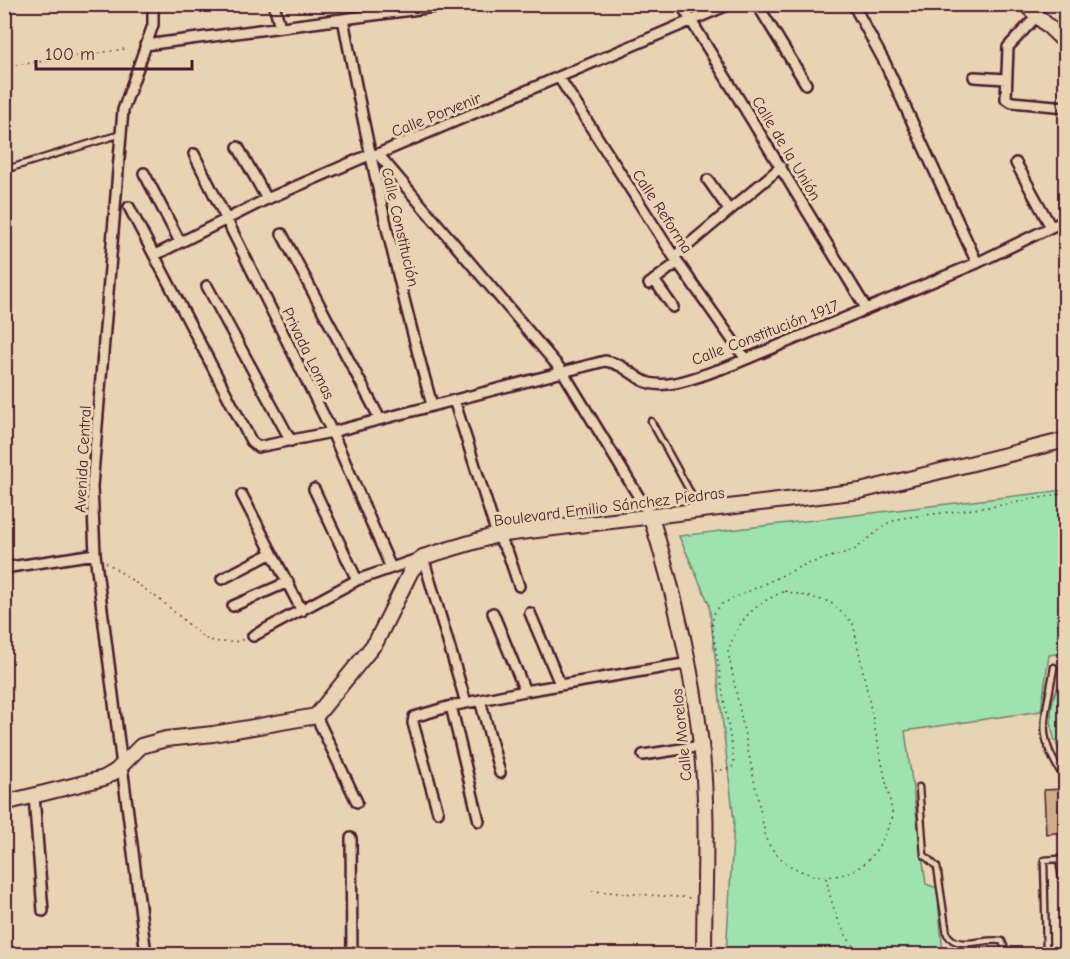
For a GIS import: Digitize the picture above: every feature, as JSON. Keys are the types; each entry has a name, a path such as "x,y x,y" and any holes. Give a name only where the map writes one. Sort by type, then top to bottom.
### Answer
{"main road":[{"path":"1025,4 1038,13 1065,43"},
{"name":"Boulevard Emilio Sánchez Piedras","path":"423,557 496,535 860,491 1065,440"},
{"name":"Calle Morelos","path":"651,517 673,588 689,663 701,746 704,954"},
{"path":"4,803 104,778 141,746 166,739 213,734 316,716 376,642 411,571 423,557"}],"street":[{"name":"Avenida Central","path":"146,954 95,554 92,487 123,110 153,25 153,4"},
{"path":"274,4 280,27"},
{"path":"145,45 457,4"},
{"name":"Calle de la Unión","path":"681,4 866,308"},
{"name":"Calle Porvenir","path":"155,255 267,199 560,79 730,4"},
{"path":"757,4 806,84"},
{"path":"852,4 885,63 977,263"},
{"path":"1038,13 1008,47 1004,94 1006,99 1012,102 1065,107"},
{"name":"Calle Constitución","path":"343,20 400,290 432,405"},
{"path":"974,77 1006,79"},
{"name":"Calle Reforma","path":"560,79 676,259 745,358"},
{"path":"238,147 267,199"},
{"name":"Privada Lomas","path":"194,154 332,432 391,568"},
{"path":"373,154 563,372 651,517"},
{"path":"1017,163 1051,227"},
{"path":"673,307 651,282 729,210 781,167"},
{"path":"144,173 180,243"},
{"path":"708,180 729,210"},
{"path":"129,207 155,255"},
{"name":"Calle Constitución 1917","path":"155,255 251,441 258,447 332,432 605,361 616,362 642,380 657,386 727,367 977,263 1065,220"},
{"path":"282,234 380,419"},
{"path":"207,286 291,441"},
{"path":"454,400 496,535 508,553 519,586"},
{"path":"314,489 357,580"},
{"path":"242,495 302,611"},
{"path":"222,579 272,553"},
{"path":"4,568 95,554"},
{"path":"253,636 357,580 423,557 466,703"},
{"path":"233,606 288,582"},
{"path":"493,613 525,691"},
{"path":"530,613 560,684"},
{"path":"438,812 413,723 414,717 480,699 689,663"},
{"path":"480,699 500,773"},
{"path":"451,706 479,821"},
{"path":"316,716 357,802"},
{"path":"642,755 701,746"},
{"path":"34,796 43,911"},
{"path":"351,838 352,954"}],"lane":[{"path":"4,170 121,134"},
{"path":"651,421 700,511"},
{"path":"1054,667 1043,732 1050,757 1065,780"},
{"path":"919,787 924,855 937,867 947,934 951,940 960,944 993,939 1002,941 1007,954"},
{"path":"1065,907 1059,859 1044,860 1046,951 1065,951"}],"path":[{"path":"4,67 125,49"},
{"path":"702,772 727,771 732,768 734,761 712,626 714,613 722,604 804,565 854,550 888,523 902,518 997,506 1065,493"},
{"path":"95,554 163,602 204,638 212,642 237,642 253,636"},
{"path":"785,591 830,602 853,623 893,816 882,842 863,865 843,876 826,878 805,873 783,862 772,852 766,839 728,652 733,635 758,603 785,591"},
{"path":"826,878 831,902 846,938 860,954"},
{"path":"592,891 704,898"}],"green space":[{"path":"1065,490 1065,653 1049,655 1041,711 905,731 926,884 937,888 943,954 726,954 734,821 709,604 679,536"},
{"path":"1065,677 1065,758 1055,739 1051,718 1054,696"}],"building":[{"path":"1063,789 1065,832 1046,834 1044,790"}]}
